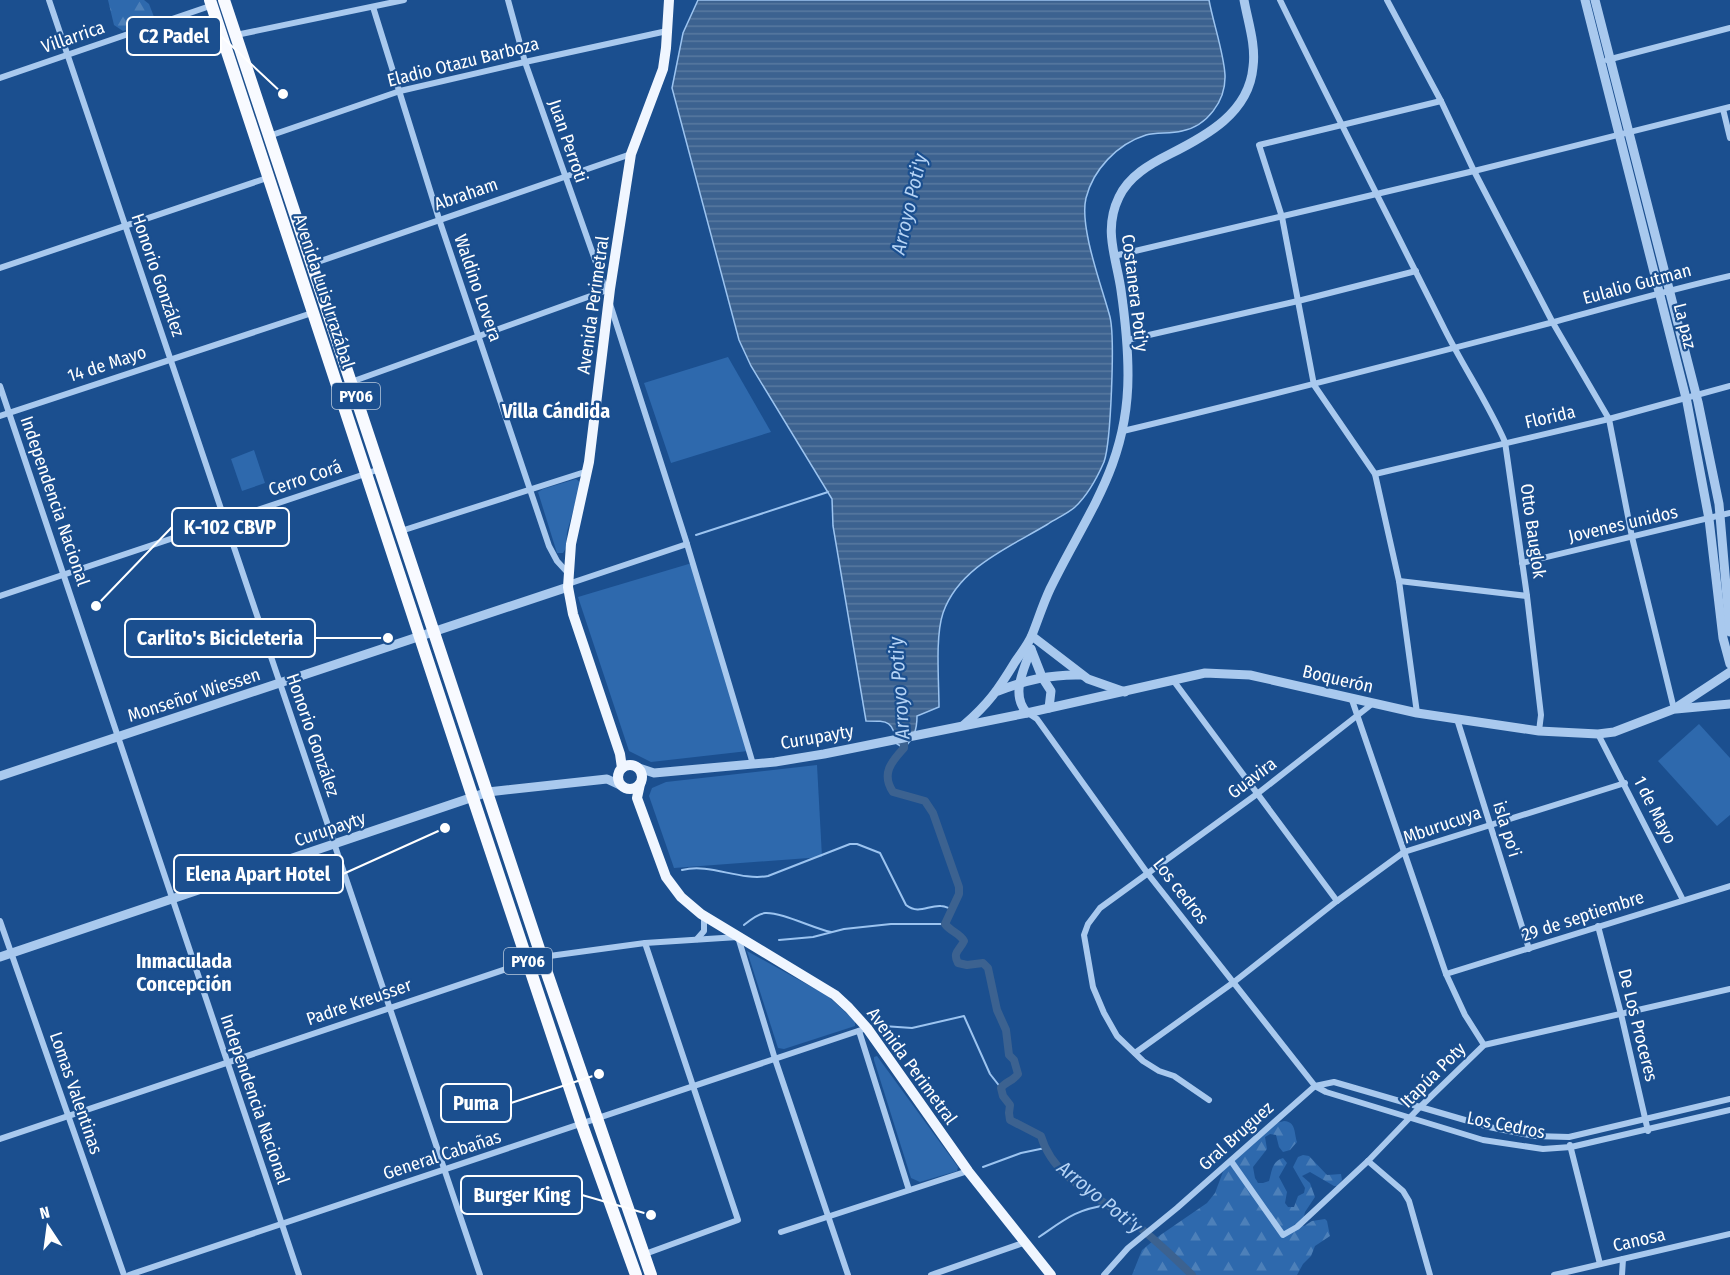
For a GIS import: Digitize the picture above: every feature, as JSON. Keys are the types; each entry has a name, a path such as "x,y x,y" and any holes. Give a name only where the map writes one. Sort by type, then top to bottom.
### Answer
{"highway":[{"name":"PY06","path":"224,0 542,957 651,1275"},
{"name":"Avenida Luis Irrazábal","path":"211,3 473,798"},
{"name":"PY06","path":"473,798 582,1125 636,1275"}],"main road":[{"name":"Avenida Perimetral","path":"669,0 665,59 660,79 631,154 609,293 588,471 573,531 568,582 573,614 620,754 628,767 642,774 637,798 666,877 681,897 703,916 834,995 849,1008 968,1171 1051,1275"},
{"name":"Avenida Perimetral","path":"624,787 618,778 628,767"},
{"path":"624,787 633,789 641,783"},
{"path":"624,787 637,798"}],"street":[{"name":"Honorio González","path":"49,0 480,1275"},
{"name":"Villarrica","path":"0,78 224,0"},
{"path":"236,35 404,0"},
{"name":"Juan Perroti","path":"508,0 525,62 564,176 609,293 639,398 687,544 753,764"},
{"name":"Costanera Poti'y","path":"998,691 1032,636 1050,589 1102,492 1123,431 1127,411 1127,340 1110,235 1111,221 1119,197 1126,186 1146,167 1204,137 1223,124 1245,92 1254,68 1244,0"},
{"name":"Otto Bauglok","path":"1280,0 1454,348 1495,420 1504,442 1527,597 1541,715 1539,730"},
{"path":"1387,0 1553,322 1609,419 1632,537 1674,709 1730,704"},
{"name":"La paz","path":"1585,0 1605,60 1664,291 1709,519 1730,663"},
{"name":"La paz","path":"1595,0 1605,60"},
{"name":"Waldino Lovera","path":"373,7 439,219 549,546 568,582"},
{"path":"1605,60 1730,28"},
{"name":"Eladio Otazu Barboza","path":"269,136 400,92 668,31"},
{"path":"1417,713 1399,581 1375,474 1314,385 1282,217 1259,145 1441,101"},
{"path":"1114,256 1625,135 1726,108 1730,138"},
{"name":"Abraham","path":"312,264 631,154"},
{"path":"0,268 282,173"},
{"path":"1127,340 1416,271"},
{"name":"Eulalio Gutman","path":"1123,431 1314,385 1664,291 1730,276"},
{"name":"La paz","path":"1664,291 1696,395 1719,504 1730,632"},
{"path":"351,382 478,336 609,293"},
{"name":"14 de Mayo","path":"0,416 327,308"},
{"name":"Independencia Nacional","path":"0,386 299,1275"},
{"name":"Florida","path":"1375,474 1609,419 1730,386"},
{"name":"Cerro Corá","path":"0,596 380,469"},
{"path":"401,531 588,471"},
{"name":"Jovenes unidos","path":"1522,563 1730,513"},
{"path":"568,582 687,544"},
{"path":"1399,581 1527,597"},
{"name":"Monseñor Wiessen","path":"0,777 434,632 568,582"},
{"path":"1027,713 1018,698 1031,649 1032,636"},
{"path":"1032,636 1082,675 1125,692"},
{"path":"1031,649 1042,677 1051,692 1049,708"},
{"name":"Boquerón","path":"928,733 1205,673 1250,675 1417,713 1539,730 1598,734 1614,732 1674,709 1730,672"},
{"path":"964,725 998,691 1042,677 1082,675"},
{"path":"1173,680 1337,901"},
{"path":"1352,700 1446,975 1465,1015 1484,1045"},
{"name":"Guavira","path":"1209,1100 1174,1076 1159,1071 1143,1061 1117,1036 1093,987 1084,935 1088,924 1100,908 1257,794 1372,704"},
{"name":"Los cedros","path":"1027,713 1042,726 1148,874 1315,1086"},
{"name":"isla po'i","path":"1457,719 1529,949"},
{"name":"Curupayty","path":"0,957 488,792 607,779 628,767 654,773 795,759 928,733"},
{"name":"1 de Mayo","path":"1598,734 1683,900"},
{"name":"Curupayty","path":"641,783 654,773"},
{"path":"607,779 624,787"},
{"name":"Mburucuya","path":"1135,1053 1234,982 1404,852 1625,783"},
{"name":"29 de septiembre","path":"1446,975 1730,886"},
{"path":"696,940 704,931 703,916"},
{"name":"Lomas Valentinas","path":"0,921 126,1275"},
{"name":"De Los Proceres","path":"1598,926 1621,1014 1647,1131"},
{"path":"738,937 775,1059 848,1275"},
{"name":"Padre Kreusser","path":"0,1139 542,957 645,943 738,937"},
{"path":"645,943 738,1220 645,1254"},
{"name":"Itapúa Poty","path":"1231,1161 1283,1234 1297,1227 1368,1161 1484,1045 1730,989"},
{"path":"863,1029 909,1190"},
{"name":"General Cabañas","path":"126,1275 582,1125 863,1029"},
{"path":"1315,1086 1334,1082 1419,1108 1534,1136 1569,1137 1730,1099"},
{"name":"Los Cedros","path":"1315,1086 1326,1092 1410,1118 1500,1143 1543,1149 1571,1147 1730,1110"},
{"name":"Gral Bruguez","path":"1104,1275 1128,1248 1178,1208 1315,1086"},
{"path":"1569,1137 1600,1264"},
{"path":"1368,1161 1403,1191 1409,1201 1430,1275"},
{"path":"781,1232 968,1171"},
{"name":"Canosa","path":"1554,1275 1730,1234"},
{"path":"931,1275 1026,1242"},
{"path":"1622,1275 1623,1259"}],"green space":[{"path":"108,0 144,0 149,4 156,22 123,31 114,25"},
{"path":"728,357 771,432 671,463 644,383"},
{"path":"254,450 265,483 242,491 231,459"},
{"path":"576,479 581,483 567,532 566,548 563,553 557,553 538,492"},
{"path":"692,563 748,751 651,762 629,751 578,597"},
{"path":"1699,724 1730,758 1730,815 1717,826 1658,761"},
{"path":"817,765 822,857 674,868 649,796 652,788 666,782"},
{"path":"747,951 828,996 855,1021 855,1026 784,1049 778,1048"},
{"path":"877,1056 958,1167 957,1171 920,1182 911,1178 874,1060"},
{"path":"1284,1121 1293,1125 1297,1142 1290,1150 1283,1152 1276,1135 1270,1134 1265,1137 1267,1149 1253,1167 1258,1183 1269,1181 1275,1164 1283,1158 1287,1163 1279,1177 1287,1192 1285,1203 1288,1207 1294,1207 1298,1196 1304,1193 1305,1188 1293,1167 1298,1157 1303,1155 1309,1156 1327,1175 1341,1174 1342,1180 1334,1186 1310,1172 1302,1176 1310,1183 1315,1197 1305,1212 1302,1225 1325,1219 1330,1236 1315,1246 1311,1256 1297,1275 1132,1275 1142,1250 1207,1203 1215,1193 1224,1169 1273,1124"}],"water":[{"path":"698,0 1209,0 1225,75 1218,103 1207,118 1191,128 1177,132 1146,135 1125,145 1100,168 1086,198 1088,240 1110,317 1111,328 1110,413 1104,462 1092,486 1075,507 987,560 961,583 951,597 943,613 939,634 939,707 917,716 914,733 904,748 897,744 889,724 880,721 866,721 833,526 832,499 751,366 739,340 672,88 683,33"}],"waterway":[{"path":"696,535 828,492"},
{"name":"Arroyo Poti'y","path":"904,739 904,748 889,768 889,786 893,792 925,801 933,813 959,887 959,894 945,924 964,941 956,954 956,959 958,963 967,965 983,963 988,968 997,1010 1006,1030 1009,1055 1014,1060 1018,1074 1001,1088 1003,1096 1010,1105 1010,1120 1041,1136 1047,1152 1068,1177 1137,1225 1192,1275"},
{"path":"682,870 693,868 746,876 768,876 850,844 857,844 880,853 906,905 915,909 936,906 951,909"},
{"path":"744,925 759,915 772,913 831,932"},
{"path":"779,940 813,937 844,929 891,924 945,924"},
{"path":"883,1026 912,1028 964,1016 990,1074 1001,1088"},
{"path":"983,1167 1021,1153 1045,1148"},
{"path":"1039,1237 1079,1212 1108,1205"}],"place":[{"name":"C2 Padel","path":"283,94"},
{"name":"K-102 CBVP","path":"96,606"},
{"name":"Carlito's Bicicleteria","path":"388,638"},
{"name":"Elena Apart Hotel","path":"445,828"},
{"name":"Puma","path":"599,1074"},
{"name":"Burger King","path":"651,1215"}],"district":[{"name":"Villa Cándida","path":"556,411"},
{"name":"Inmaculada Concepción","path":"184,972"}]}
